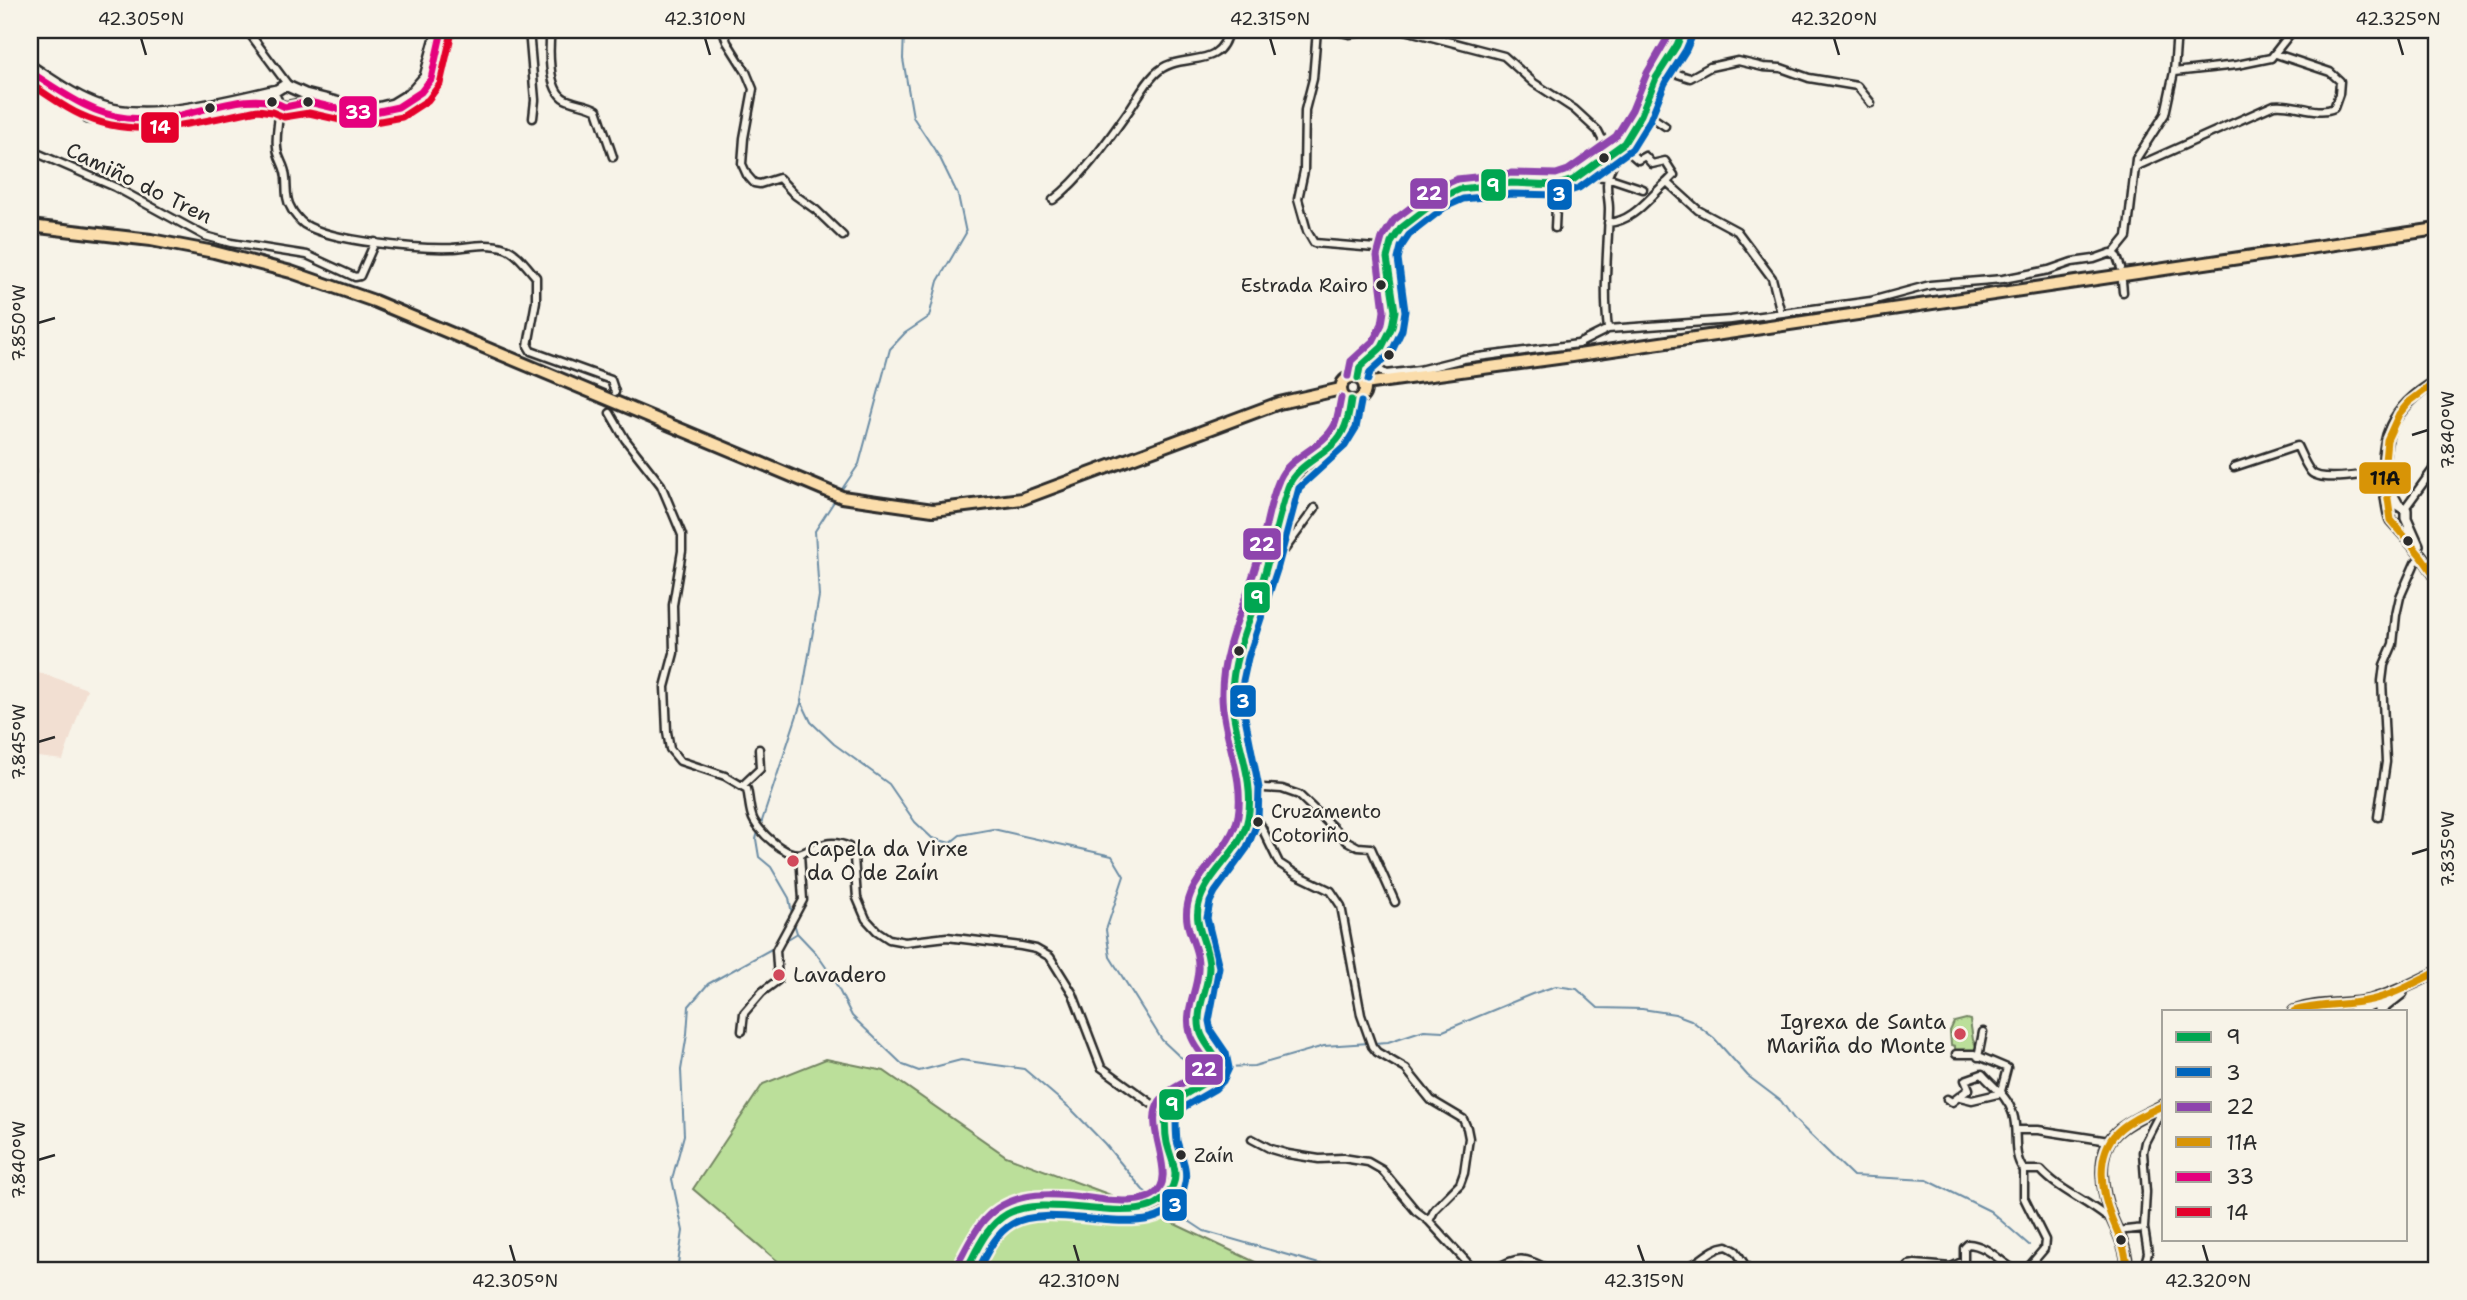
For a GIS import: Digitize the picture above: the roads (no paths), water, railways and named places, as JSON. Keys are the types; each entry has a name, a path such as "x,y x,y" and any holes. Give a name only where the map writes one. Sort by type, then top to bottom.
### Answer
{"main road":[{"path":"30,226 151,240 214,252 291,272 374,300 842,497 933,510 1022,499 1279,403 1342,389"},
{"path":"1361,381 1363,396 1351,400 1344,396 1342,389 1345,380 1349,378 1361,381 1619,350 2437,229"}],"street":[{"path":"247,30 284,86 297,98 284,104 276,145 284,167 289,206 303,224 374,245 486,245 506,248 517,255 536,277 536,301 528,346 531,351 611,380 615,392"},
{"path":"98,114 150,114 284,86 360,108 373,109 393,104 411,93 425,77 440,30"},
{"path":"65,87 98,114 124,118 164,118 252,100 284,104 309,102 358,113 380,112 398,107 421,92 431,79 440,30"},
{"path":"529,30 535,100 533,118"},
{"path":"551,30 549,52 556,89 562,98 597,110 613,157"},
{"path":"723,30 736,61 746,72 753,89 742,164 747,175 754,183 760,184 779,178 843,236"},
{"path":"1052,200 1071,183 1104,144 1157,72 1172,63 1214,54 1224,46 1228,30"},
{"path":"1317,30 1313,79 1305,110 1304,171 1298,199 1307,231 1314,243 1388,249"},
{"path":"1333,30 1349,34 1377,30"},
{"path":"1405,30 1504,56 1534,83 1574,109 1616,151 1630,153 1638,160 1645,156 1653,164 1665,161 1674,175 1623,222 1608,223"},
{"path":"1370,359 1386,374 1419,370 1463,359 1578,344 1608,329 1731,320 1871,302 1930,285 2003,279 2114,253 2127,237 2139,151 2160,125 2165,114 2174,72 2177,30"},
{"path":"2174,72 2261,61 2276,54 2293,30"},
{"path":"1361,381 1360,368 1385,342 1394,321 1388,249 1401,228 1452,191 1512,183 1557,185 1573,180 1616,151 1624,143 1643,111 1680,31"},
{"path":"2135,167 2274,105 2295,105 2323,111 2334,108 2340,81 2330,72 2276,54"},
{"path":"1662,69 1690,78 1710,67 1738,61 1857,86 1871,103"},
{"path":"30,66 99,106 130,113 150,114"},
{"path":"30,72 87,105"},
{"path":"284,86 275,96 284,104"},
{"path":"1643,111 1665,126"},
{"name":"Camiño do Tren","path":"30,150 115,187 205,236 231,243 307,254 355,277 363,272 374,245"},
{"path":"1608,329 1604,299 1608,223 1607,177 1616,151"},
{"path":"1578,176 1607,177 1643,189"},
{"path":"1667,182 1698,210 1737,231 1772,278 1781,313"},
{"path":"1555,228 1557,185"},
{"path":"2114,253 2121,268"},
{"path":"2122,281 2123,292"},
{"path":"2424,559 2384,474 2383,452 2391,427 2408,403 2437,381"},
{"path":"966,1270 983,1237 1005,1216 1022,1208 1063,1205 1138,1212 1158,1206 1169,1198 1175,1183 1175,1171 1167,1143 1166,1111 1181,1095 1212,1078 1219,1067 1217,1056 1200,1031 1199,1011 1209,967 1197,927 1196,912 1201,897 1240,838 1248,816 1232,692 1239,650 1259,593 1289,483 1296,471 1324,452 1343,433 1351,400"},
{"path":"610,413 625,439 661,485 682,535 673,605 674,653 665,687 670,749 680,761 725,776 747,789 752,817 760,831 789,853 800,854 825,842 839,842 849,847 854,857 857,898 866,919 889,939 905,942 947,937 966,938 1036,948 1050,957 1073,994 1101,1067 1166,1111"},
{"path":"2234,467 2297,446 2311,473 2319,476 2384,474"},
{"path":"2437,464 2400,510 2389,516 2437,579"},
{"path":"1265,569 1274,564 1315,508"},
{"path":"2378,817 2386,762 2382,681 2384,665 2393,644 2400,597 2415,563 2424,559"},
{"path":"742,786 760,769 759,749"},
{"path":"1246,787 1299,794 1347,841 1358,847 1369,847 1376,856 1395,902"},
{"path":"1248,816 1257,818 1279,863 1331,891 1341,906 1361,1015 1372,1046 1377,1052 1406,1069 1431,1100 1462,1119 1467,1128 1469,1138 1460,1184 1435,1209 1429,1221"},
{"path":"742,1031 744,1013 762,992 778,980 776,950 803,900 800,854"},
{"path":"2316,1008 2349,1006 2358,1010 2402,993 2437,973"},
{"path":"2358,1010 2382,996 2437,973"},
{"path":"2380,1010 2402,993"},
{"path":"2316,1008 2382,996"},
{"path":"1978,1057 1983,1032"},
{"path":"1956,1054 1974,1054 2007,1068 2002,1092"},
{"path":"1947,1099 1952,1102 1960,1097 1969,1089 1965,1080 1982,1074 2002,1092 2015,1118 2017,1156 2024,1170 2024,1198 2045,1240 2044,1249 2026,1270"},
{"path":"1960,1097 1986,1099 2002,1092"},
{"path":"2127,1270 2126,1257 2111,1214 2102,1176 2103,1159 2109,1141 2125,1126 2161,1107"},
{"path":"2143,1270 2148,1253 2144,1228 2146,1192 2143,1152 2161,1107"},
{"path":"2016,1130 2038,1129 2109,1141"},
{"path":"1252,1139 1288,1154 1319,1159 1343,1157 1368,1162 1382,1170 1416,1211 1429,1221 1474,1270"},
{"path":"2024,1170 2041,1170 2050,1180 2105,1216 2111,1214"},
{"path":"2117,1231 2144,1228"},
{"path":"1905,1270 1909,1265 1915,1264 1956,1266 1964,1261 1964,1248 1968,1244 1986,1249 2015,1270"},
{"path":"1679,1270 1693,1266 1717,1247 1727,1246 1736,1251 1748,1270"},
{"path":"1494,1270 1516,1258 1524,1258 1550,1270"},
{"path":"1582,1270 1590,1270"}],"waterway":[{"path":"840,492 859,464 890,349 905,333 929,317 938,281 966,233 958,195 940,158 913,117 903,59 904,30"},
{"path":"835,500 815,531 819,596 801,701 811,722 834,744 889,784 915,822 932,838 950,843 960,835 993,829 1112,856 1124,876 1106,930 1110,957 1162,1040 1179,1056 1197,1067 1214,1067"},
{"path":"760,827 801,703"},
{"path":"758,832 756,839 759,857 771,867 789,898 792,914"},
{"path":"794,923 797,933 816,953 832,976 852,1016 903,1065 919,1071 961,1060 1024,1069 1072,1110 1105,1144 1143,1190 1158,1201"},
{"path":"783,942 796,934"},
{"path":"677,1270 683,1231 672,1179 684,1135 681,1070 689,1006 708,984 775,947"},
{"path":"1374,1043 1388,1042 1424,1030 1443,1031 1556,986 1577,989 1598,1008 1642,1009 1675,1014 1691,1020 1714,1038 1748,1076 1781,1101 1794,1119 1853,1176 1927,1180 1990,1211 2029,1245"},
{"path":"1223,1067 1254,1066 1324,1046 1369,1043"},
{"path":"1163,1204 1204,1231 1340,1270"}],"place":[{"name":"Estrada Rairo","path":"1381,285"},
{"name":"Cruzamento Cotoriño","path":"1258,822"},
{"name":"Capela da Virxe da O de Zaín","path":"793,861"},
{"name":"Lavadero","path":"779,975"},
{"name":"Igrexa de Santa Mariña do Monte","path":"1960,1034"},
{"name":"Zaín","path":"1181,1155"}]}
